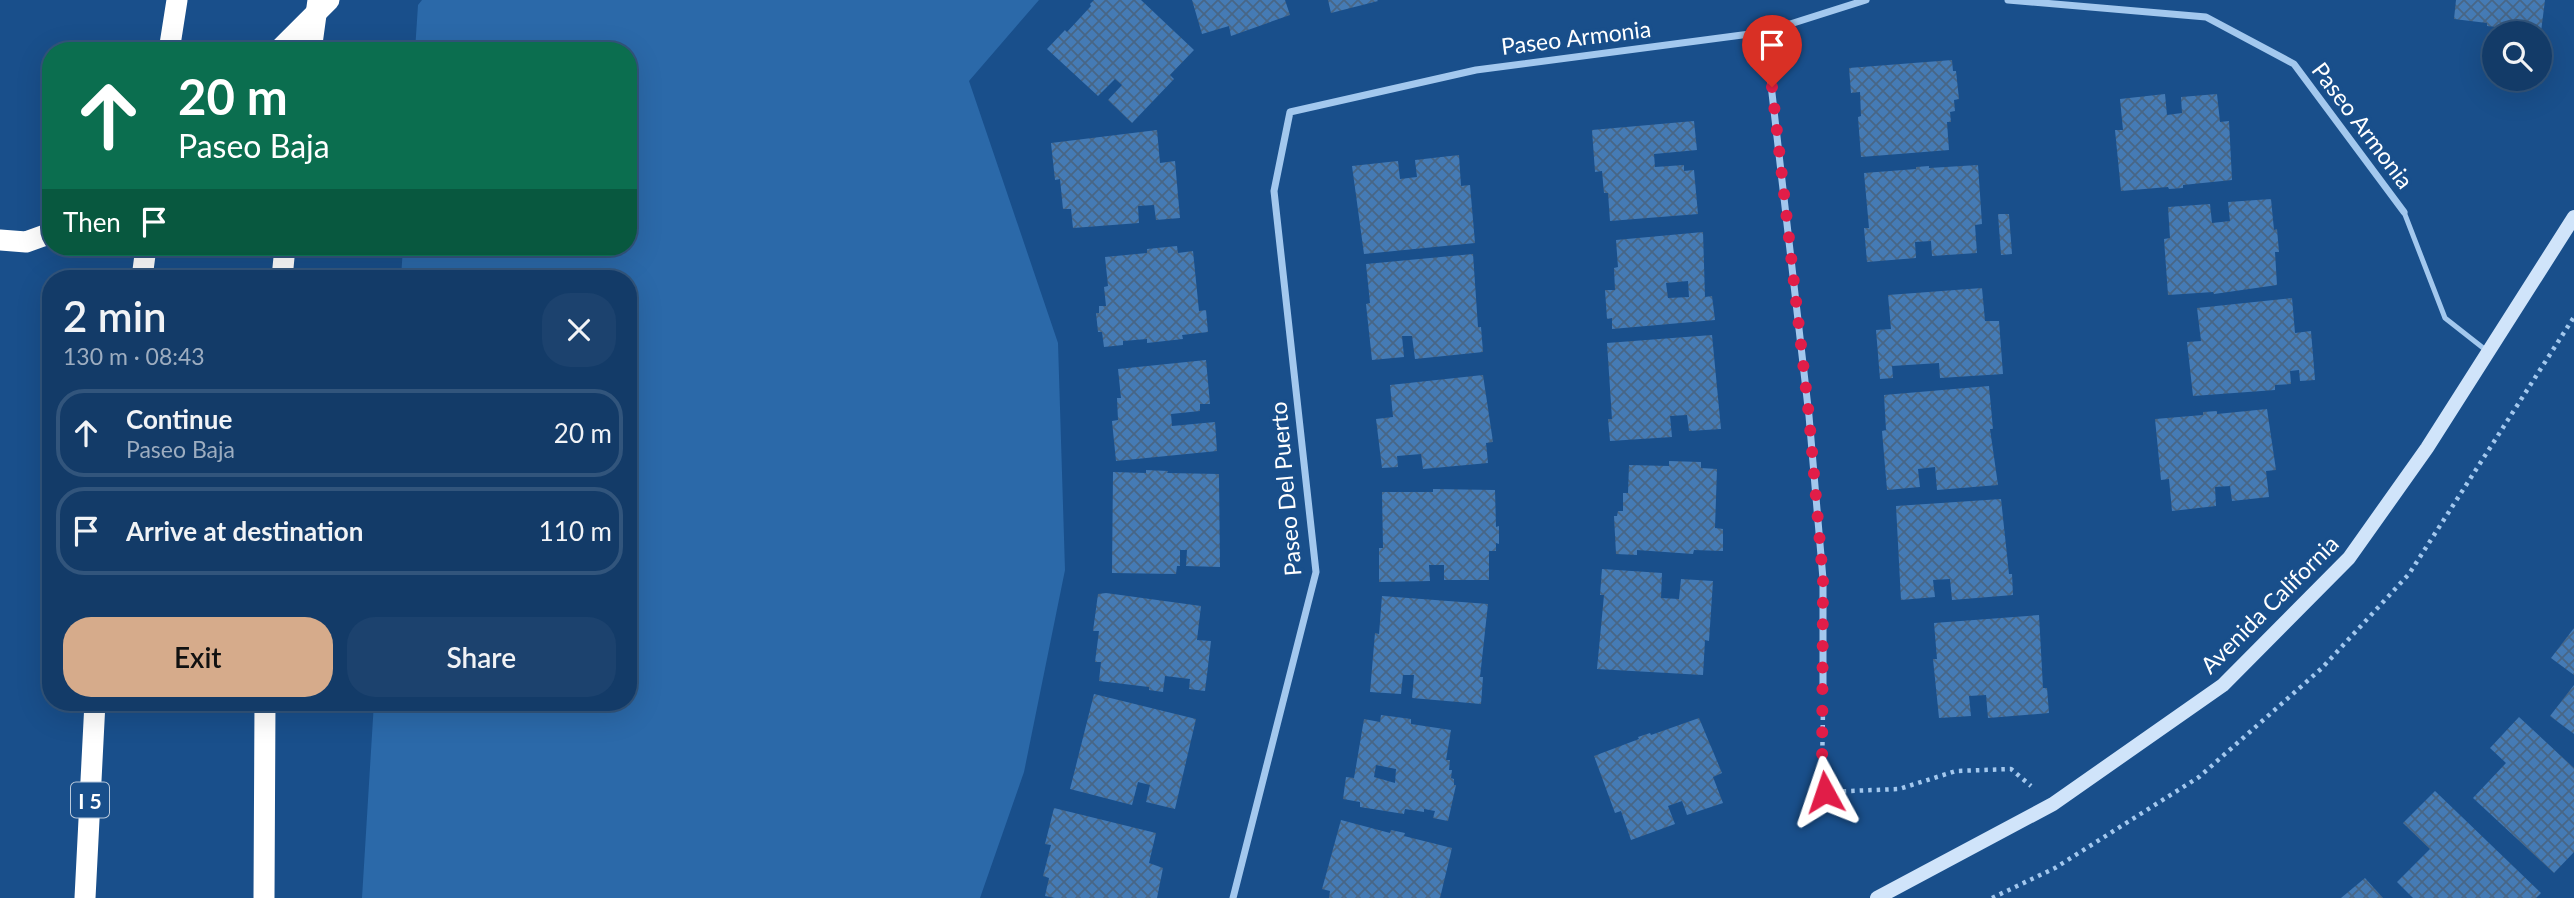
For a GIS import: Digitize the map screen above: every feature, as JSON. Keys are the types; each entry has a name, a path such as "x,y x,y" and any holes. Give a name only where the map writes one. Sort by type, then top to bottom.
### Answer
{"highway":[{"path":"312,42 318,0"},
{"path":"287,42 329,0"},
{"path":"170,42 175,10"},
{"path":"0,240 26,242 42,236"},
{"name":"I 5","path":"85,898 95,711"},
{"path":"264,898 265,711"}],"street":[{"name":"Paseo Armonia","path":"1290,113 1475,70 1765,32 1866,0"},
{"name":"Paseo Armonia","path":"2007,0 2206,17 2294,64 2404,212"},
{"path":"1765,32 1810,429 1823,579 1823,687"},
{"name":"Paseo Del Puerto","path":"1233,898 1316,572 1274,191 1290,113"},
{"name":"Avenida California","path":"1877,898 2053,804 2223,685 2349,558 2427,448 2574,218"}],"lane":[{"path":"2404,212 2445,318 2487,351"}],"path":[{"path":"1992,898 2055,868 2199,777 2322,668 2409,574 2574,317"},
{"path":"1823,687 1822,776 1825,792 1899,789 1956,772 2011,769 2053,804"}],"shaded area":[{"path":"422,0 1039,0 969,81 1058,343 1065,570 1024,772 980,898 362,898 373,711 637,711 637,270 402,270 402,256 637,256 637,42 416,42 418,5"}],"building":[{"path":"1094,0 1141,0 1194,50 1170,75 1174,79 1132,123 1108,100 1122,85 1115,79 1098,96 1047,49 1065,30 1067,32"},
{"path":"1192,0 1285,0 1290,15 1231,36 1229,26 1202,34"},
{"path":"1328,0 1377,0 1378,1 1331,13"},
{"path":"2456,0 2545,0 2542,21 2482,22 2454,19"},
{"path":"1952,60 1959,99 1954,100 1955,111 1950,112 1951,122 1947,122 1949,150 1861,157 1858,117 1861,116 1860,92 1851,93 1849,68"},
{"path":"2165,94 2167,115 2182,113 2181,97 2217,94 2220,122 2229,121 2232,180 2183,185 2183,188 2121,191 2115,130 2123,130 2120,99"},
{"path":"1694,121 1697,150 1654,154 1655,167 1684,165 1684,171 1694,170 1698,214 1610,221 1608,193 1604,193 1602,171 1595,172 1592,130"},
{"path":"1157,130 1160,163 1175,161 1180,218 1156,220 1154,205 1138,206 1139,223 1073,228 1071,209 1063,209 1060,179 1055,180 1051,143"},
{"path":"1459,155 1461,186 1470,185 1475,243 1364,254 1352,166 1398,161 1400,179 1417,177 1415,160"},
{"path":"1978,165 1982,224 1975,225 1977,253 1932,256 1931,241 1915,242 1916,258 1867,262 1864,228 1869,228 1864,173 1929,166"},
{"path":"2271,199 2279,252 2275,252 2277,285 2214,294 2168,295 2164,239 2170,238 2168,207 2210,204 2212,223 2230,221 2228,202"},
{"path":"1998,214 2009,214 2012,254 2001,255"},
{"path":"1703,232 1705,297 1712,296 1715,320 1612,329 1612,318 1607,319 1605,290 1615,290 1614,268 1618,267 1616,240","holes":["1688,281 1689,297 1668,298 1666,283"]},
{"path":"1177,246 1178,253 1193,251 1199,311 1206,310 1208,332 1182,335 1183,339 1147,343 1147,339 1123,341 1123,345 1104,347 1102,332 1098,332 1096,313 1099,313 1099,306 1106,306 1104,287 1108,286 1105,257 1147,253 1147,249"},
{"path":"1473,254 1478,327 1481,327 1483,352 1415,359 1412,336 1402,336 1404,357 1372,360 1366,304 1370,303 1366,264"},
{"path":"1982,288 1985,321 1999,321 2003,374 1940,378 1939,363 1892,366 1893,378 1880,379 1876,330 1891,329 1888,295"},
{"path":"2292,298 2295,333 2311,331 2315,380 2300,381 2299,370 2290,371 2291,384 2275,385 2275,390 2193,396 2187,342 2201,341 2197,308"},
{"path":"1712,335 1721,429 1689,431 1687,415 1670,416 1672,437 1610,441 1608,419 1612,419 1607,343"},
{"path":"1206,360 1210,404 1200,404 1200,411 1171,414 1172,426 1215,422 1217,451 1116,461 1112,421 1118,420 1117,398 1121,398 1118,369"},
{"path":"1483,375 1493,442 1486,443 1488,463 1423,469 1421,454 1397,456 1398,467 1382,468 1376,419 1393,417 1390,385"},
{"path":"1989,386 1993,429 1990,429 1998,485 1937,490 1935,467 1918,469 1920,487 1887,490 1882,431 1886,430 1884,395"},
{"path":"2267,409 2276,470 2266,471 2269,497 2232,501 2230,486 2215,487 2216,506 2172,511 2169,479 2161,480 2155,419 2203,415 2203,412 2217,411 2217,414"},
{"path":"1669,461 1701,462 1701,468 1717,469 1715,528 1723,529 1723,551 1694,550 1693,554 1637,550 1637,555 1616,554 1614,516 1617,516 1618,511 1623,511 1623,493 1628,493 1629,465 1669,466"},
{"path":"1146,470 1219,474 1220,567 1186,566 1187,550 1180,550 1180,566 1177,566 1176,574 1112,573 1113,472 1146,473"},
{"path":"1433,489 1495,490 1499,544 1496,543 1496,551 1489,551 1489,580 1444,580 1444,565 1429,565 1430,581 1379,582 1379,548 1383,548 1382,492 1433,492"},
{"path":"2001,499 2013,595 1952,600 1950,579 1933,580 1935,597 1901,600 1896,506"},
{"path":"1602,569 1662,573 1661,598 1679,599 1681,579 1713,581 1709,641 1705,640 1703,675 1597,669 1604,595 1600,595"},
{"path":"1098,594 1201,606 1197,640 1211,641 1205,691 1189,689 1190,679 1165,676 1163,692 1149,690 1149,687 1099,681 1101,662 1095,662 1099,631 1093,631"},
{"path":"1382,596 1488,604 1480,677 1483,677 1481,704 1412,698 1414,675 1403,675 1401,694 1370,692 1375,633 1379,634"},
{"path":"2039,615 2043,688 2047,688 2049,713 1988,718 1986,695 1969,696 1971,716 1939,718 1933,659 1937,659 1934,623"},
{"path":"2574,628 2574,675 2551,658"},
{"path":"2574,685 2574,734 2550,716"},
{"path":"1094,694 1196,719 1175,809 1146,802 1150,785 1138,782 1132,805 1070,789"},
{"path":"1381,715 1411,719 1411,724 1451,730 1446,760 1450,760 1449,770 1452,770 1451,778 1456,785 1448,821 1433,818 1435,811 1405,809 1404,814 1360,807 1360,802 1343,799 1346,777 1354,778 1364,719 1380,722","holes":["1376,765 1396,769 1395,783 1374,777"]},
{"path":"2519,717 2574,768 2574,852 2554,873 2473,798 2506,763 2490,748"},
{"path":"1699,718 1722,773 1713,777 1723,803 1687,815 1682,801 1668,806 1675,824 1631,840 1621,811 1615,813 1594,756 1639,739 1638,737"},
{"path":"2435,791 2541,893 2536,898 2413,898 2397,882 2430,849 2403,823"},
{"path":"1054,808 1156,833 1149,863 1163,868 1157,898 1045,896 1049,878 1043,876 1051,845 1045,844"},
{"path":"1341,820 1390,833 1391,830 1405,833 1404,836 1452,848 1440,898 1329,898 1330,891 1322,889"},
{"path":"2365,878 2383,898 2341,898"}],"route":[{"path":"1772,87 1809,416 1823,579 1822,776 1825,792"}]}
